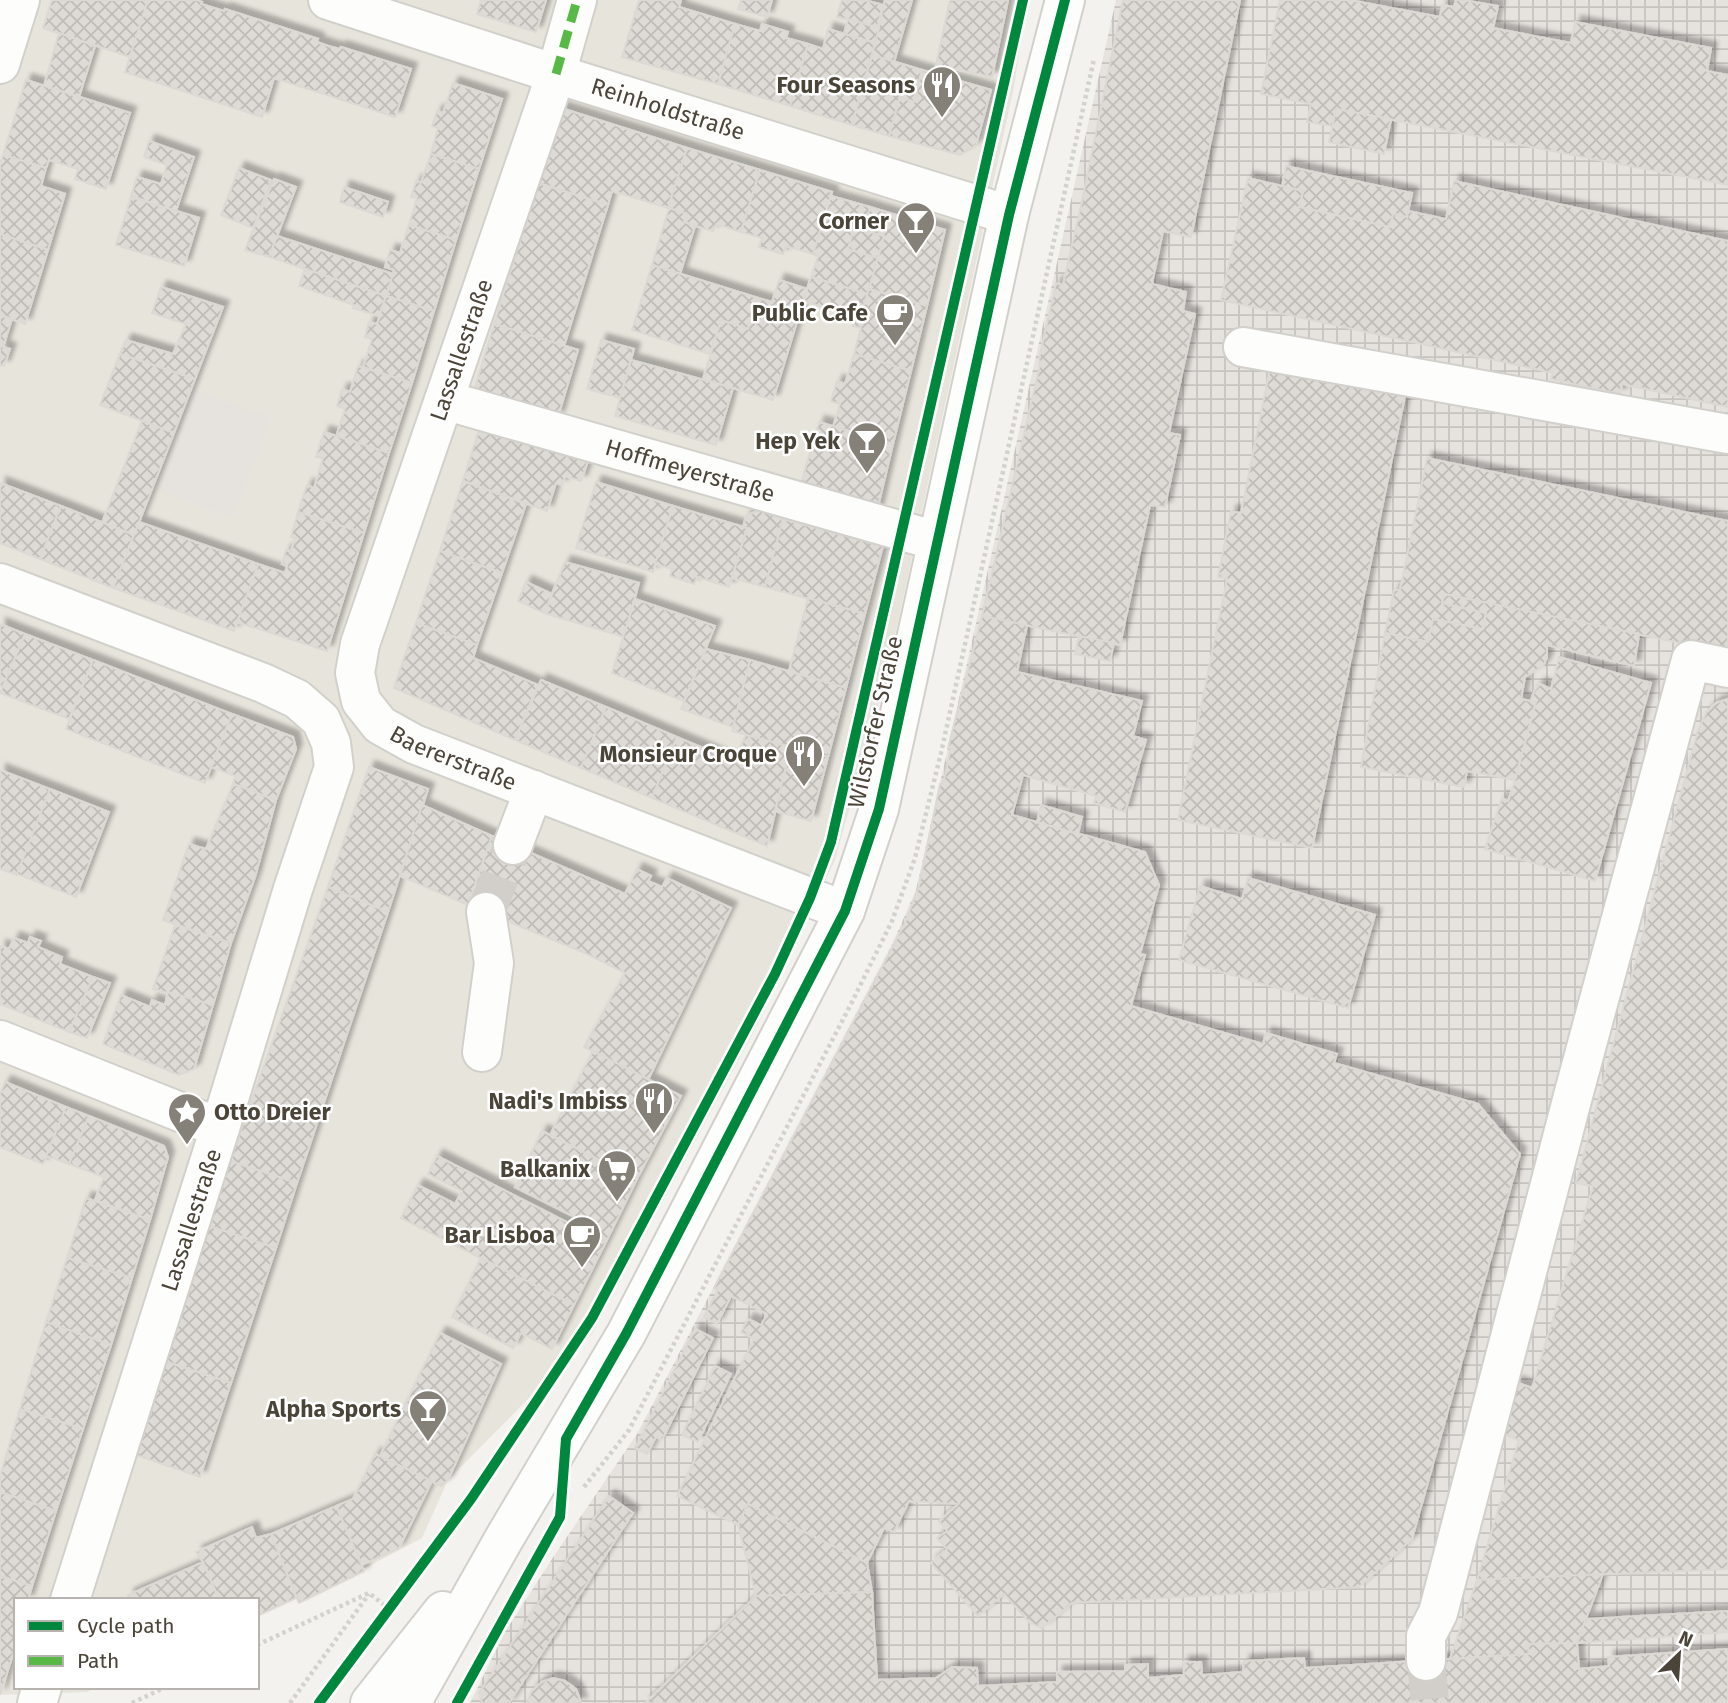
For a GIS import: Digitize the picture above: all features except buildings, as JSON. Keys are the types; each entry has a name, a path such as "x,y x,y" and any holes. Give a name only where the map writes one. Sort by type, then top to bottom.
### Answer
{"street":[{"path":"0,64 20,0"},
{"name":"Reinholdstraße","path":"328,0 1009,215"},
{"name":"Lassallestraße","path":"361,701 355,673 360,644 556,74 578,0"},
{"name":"Wilstorfer Straße","path":"411,1703 505,1537 626,1334 845,911 879,808 1009,215 1065,0"},
{"path":"1243,346 1728,433"},
{"name":"Hoffmeyerstraße","path":"444,400 937,541"},
{"path":"0,583 263,683 297,699 321,720 361,701"},
{"path":"1426,1661 1426,1636 1438,1613 1573,1096 1692,660 1728,668"},
{"name":"Baererstraße","path":"361,701 380,725 414,744 845,911"},
{"name":"Lassallestraße","path":"70,1598 334,767 331,743 321,720"},
{"path":"513,845 534,790"},
{"path":"482,1052 494,963 485,912"},
{"path":"0,1040 220,1128"},
{"name":"Wilstorfer Straße","path":"370,1703 402,1660 505,1537"}],"path":[{"path":"369,1593 388,1608 380,1618"},
{"path":"259,1644 369,1593"},
{"path":"290,1703 369,1593"},
{"path":"132,1703 162,1689"}],"shaded area":[{"path":"0,0 1027,0 1014,87 885,682 835,860 760,1020 592,1334 448,1480 422,1538 299,1603 296,1598 14,1598 14,1689 93,1689 87,1692 0,1695"},
{"path":"1116,0 1728,0 1728,1703 470,1703 505,1632 637,1434 892,945 916,890"},
{"path":"191,388 271,418 233,518 152,488"}],"tunnel":[{"path":"486,912 513,845"},
{"path":"1426,1661 1430,1703"}],"marked path":[{"path":"556,74 577,0"}],"cycle path":[{"path":"319,1703 471,1499 592,1318 775,974 810,898 831,842 1023,0"},
{"path":"457,1703 560,1517 566,1439 626,1334 845,911 879,809 1009,215 1065,0"}],"place":[{"name":"Four Seasons","path":"942,119"},
{"name":"Corner","path":"916,255"},
{"name":"Public Cafe","path":"895,347"},
{"name":"Hep Yek","path":"867,475"},
{"name":"Monsieur Croque","path":"804,788"},
{"name":"Nadi's Imbiss","path":"654,1135"},
{"name":"Otto Dreier","path":"187,1146"},
{"name":"Balkanix","path":"617,1203"},
{"name":"Bar Lisboa","path":"582,1269"},
{"name":"Alpha Sports","path":"428,1443"}]}
